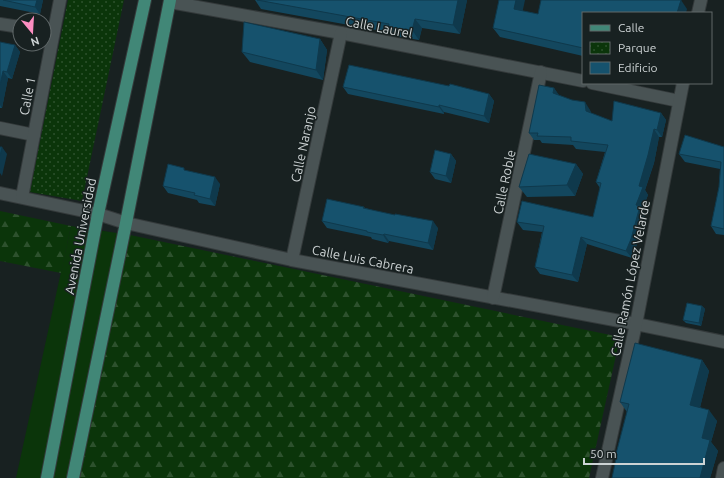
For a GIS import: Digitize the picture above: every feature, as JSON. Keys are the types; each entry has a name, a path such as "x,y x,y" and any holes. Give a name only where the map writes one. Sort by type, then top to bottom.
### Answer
{"main road":[{"name":"Avenida Universidad","path":"47,478 98,214 145,0"},
{"path":"73,478 170,1"}],"street":[{"name":"Calle 1","path":"52,23 60,0"},
{"path":"698,12 701,0"},
{"name":"Calle Laurel","path":"170,1 582,81"},
{"path":"0,24 12,26"},
{"name":"Calle Naranjo","path":"292,260 341,33"},
{"name":"Calle 1","path":"22,197 34,135 46,52"},
{"name":"Calle Roble","path":"494,298 542,72"},
{"path":"597,84 679,101"},
{"name":"Calle Ramón López Velarde","path":"602,478 636,324 683,84"},
{"path":"0,128 34,135"},
{"name":"Calle Luis Cabrera","path":"0,193 98,214 126,223 292,260 636,324 724,342"},
{"path":"722,478 724,468"}],"green space":[{"path":"68,0 124,0 82,201 30,192"},
{"path":"0,211 71,226 61,273 0,261"},
{"path":"71,226 130,235 76,478 16,478"},
{"path":"130,235 620,337 589,478 76,478"}],"building":[{"path":"3,0 37,0 35,7"},
{"path":"257,0 458,0 453,25 415,19 412,30 389,27 389,24"},
{"path":"499,0 516,0 514,9 538,14 541,0 681,0 677,12 582,12 582,48 493,28"},
{"path":"244,22 320,39 316,70 242,52"},
{"path":"0,42 12,44 13,52 7,72 3,71 0,85"},
{"path":"349,65 449,86 450,84 489,94 484,116 439,105 439,107 343,87"},
{"path":"539,85 554,88 553,93 572,100 585,102 586,111 612,121 614,101 661,113 657,130 654,129 639,186 643,187 636,205 640,206 631,239 626,251 581,237 572,275 535,267 544,226 517,222 522,201 593,217 601,183 596,182 608,145 571,141 571,137 537,136 538,133 529,133"},
{"path":"685,135 724,147 724,229 711,226 719,187 721,162 679,154"},
{"path":"435,150 451,154 446,176 430,172"},
{"path":"529,154 576,164 567,185 519,187"},
{"path":"168,164 184,168 184,170 215,177 210,199 194,195 195,193 163,186"},
{"path":"327,199 395,215 433,221 428,243 367,232 322,221"},
{"path":"687,303 702,306 699,323 683,320"},
{"path":"635,343 702,360 690,405 709,410 702,438 710,440 700,478 612,478 616,454 629,404 620,402"}]}
